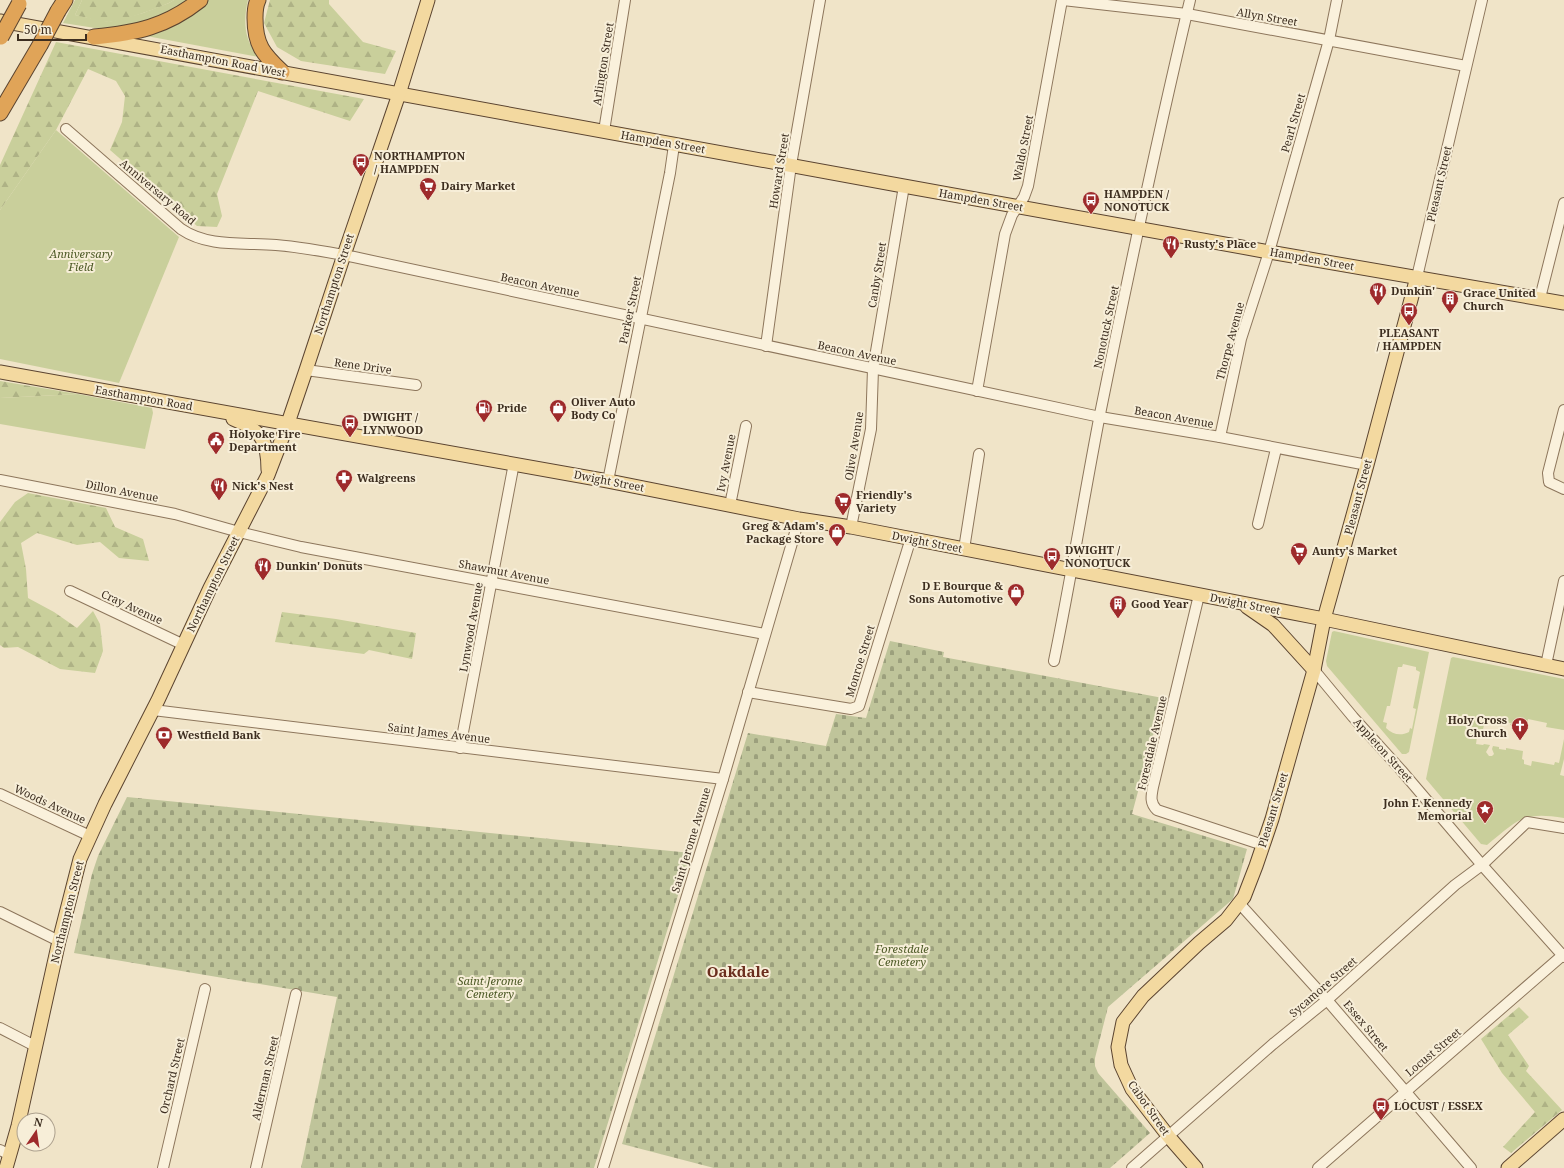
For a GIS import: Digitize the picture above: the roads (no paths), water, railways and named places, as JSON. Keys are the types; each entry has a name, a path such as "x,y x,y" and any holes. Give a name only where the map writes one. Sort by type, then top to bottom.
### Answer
{"highway":[{"path":"94,37 125,34 148,29 187,10 200,0"},
{"path":"258,0 255,5 255,33 257,42 269,60 282,72"},
{"path":"0,38 19,2"},
{"path":"0,113 62,4"}],"main road":[{"name":"Northampton Street","path":"6,1168 5,1152 35,1046 77,866 90,836 153,710 210,588 268,475 288,423 399,94 428,0"},
{"name":"Easthampton Road West","path":"0,21 399,94"},
{"name":"Hampden Street","path":"399,94 1269,252 1564,303"},
{"name":"Pleasant Street","path":"1119,1040 1123,1022 1144,996 1199,943 1226,920 1244,897 1263,845 1314,670 1324,619 1367,465 1416,277"},
{"name":"Easthampton Road","path":"0,372 288,423"},
{"path":"215,411 250,426 262,438 268,457 268,475"},
{"name":"Dwight Street","path":"288,423 608,481 799,519 851,526 1324,619 1564,669"},
{"name":"Appleton Street","path":"1244,604 1273,625 1314,670"},
{"name":"Cabot Street","path":"1119,1040 1118,1047 1121,1065 1132,1089 1168,1137 1196,1168"},
{"path":"1508,1168 1564,1119"}],"street":[{"name":"Arlington Street","path":"604,131 625,0"},
{"name":"Howard Street","path":"766,346 791,165 820,0"},
{"name":"Allyn Street","path":"1063,0 1186,14 1466,66"},
{"name":"Waldo Street","path":"977,391 1005,234 1012,215 1028,186 1063,0"},
{"name":"Nonotuck Street","path":"1054,661 1100,416 1138,228 1190,0"},
{"name":"Pearl Street","path":"1269,252 1329,40 1337,0"},
{"name":"Pleasant Street","path":"1416,277 1482,0"},
{"name":"Anniversary Road","path":"66,130 180,229 192,235 203,239 220,242 276,245 344,255"},
{"name":"Parker Street","path":"608,481 669,180 674,145"},
{"name":"Canby Street","path":"873,369 904,186"},
{"path":"1540,298 1564,203"},
{"name":"Thorpe Avenue","path":"1220,437 1241,339 1269,252"},
{"name":"Beacon Avenue","path":"344,255 977,391 1100,416 1367,465"},
{"name":"Olive Avenue","path":"851,526 871,428 873,369"},
{"name":"Rene Drive","path":"306,370 416,385"},
{"path":"1564,410 1548,473 1549,482 1564,489"},
{"name":"Ivy Avenue","path":"730,505 746,426"},
{"path":"1258,524 1276,449"},
{"path":"964,549 979,454"},
{"name":"Lynwood Avenue","path":"460,748 514,464"},
{"name":"Dillon Avenue","path":"0,480 175,514 239,532"},
{"name":"Saint Jerome Avenue","path":"603,1168 723,779 799,519"},
{"name":"Shawmut Avenue","path":"239,532 301,547 765,634"},
{"name":"Monroe Street","path":"748,692 851,709 859,706 911,538"},
{"path":"1546,665 1564,581"},
{"name":"Cray Avenue","path":"70,591 184,645"},
{"name":"Forestdale Avenue","path":"1199,595 1152,787 1152,806 1157,810 1263,845"},
{"name":"Appleton Street","path":"1314,670 1482,865 1564,956"},
{"name":"Saint James Avenue","path":"153,710 723,779"},
{"name":"Woods Avenue","path":"0,794 90,836"},
{"name":"Sycamore Street","path":"1132,1168 1273,1044 1327,1000 1455,885 1482,865 1526,822 1564,828"},
{"name":"Essex Street","path":"1239,903 1327,1000 1471,1168"},
{"path":"0,912 59,941"},
{"name":"Locust Street","path":"1318,1168 1405,1091 1564,956"},
{"name":"Orchard Street","path":"163,1168 204,989"},
{"name":"Alderman Street","path":"256,1168 296,994"},
{"path":"0,1028 35,1046"}],"place":[{"name":"NORTHAMPTON / HAMPDEN","path":"361,177"},
{"name":"Dairy Market","path":"428,201"},
{"name":"HAMPDEN / NONOTUCK","path":"1091,215"},
{"name":"Rusty's Place","path":"1171,259"},
{"name":"Dunkin'","path":"1378,306"},
{"name":"Grace United Church","path":"1450,314"},
{"name":"PLEASANT / HAMPDEN","path":"1409,326"},
{"name":"Pride","path":"484,423"},
{"name":"Oliver Auto Body Co","path":"558,423"},
{"name":"DWIGHT / LYNWOOD","path":"350,438"},
{"name":"Holyoke Fire Department","path":"216,455"},
{"name":"Walgreens","path":"344,493"},
{"name":"Nick's Nest","path":"219,501"},
{"name":"Friendly's Variety","path":"843,516"},
{"name":"Greg & Adam's Package Store","path":"837,547"},
{"name":"Aunty's Market","path":"1299,566"},
{"name":"DWIGHT / NONOTUCK","path":"1052,571"},
{"name":"Dunkin' Donuts","path":"263,581"},
{"name":"D E Bourque & Sons Automotive","path":"1016,607"},
{"name":"Good Year","path":"1118,619"},
{"name":"Holy Cross Church","path":"1520,741"},
{"name":"Westfield Bank","path":"164,750"},
{"name":"John F. Kennedy Memorial","path":"1485,824"},
{"name":"LOCUST / ESSEX","path":"1381,1121"}],"district":[{"name":"Oakdale","path":"738,972"}],"park label":[{"name":"Anniversary Field","path":"81,260"},
{"name":"Forestdale Cemetery","path":"902,955"},
{"name":"Saint Jerome Cemetery","path":"490,987"}]}
